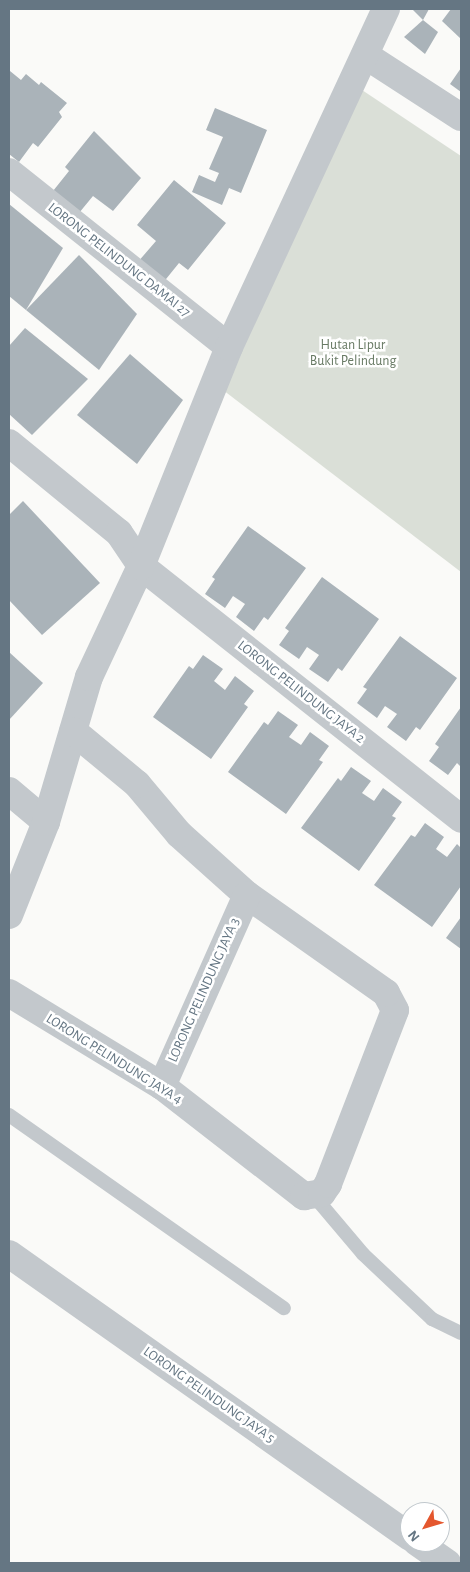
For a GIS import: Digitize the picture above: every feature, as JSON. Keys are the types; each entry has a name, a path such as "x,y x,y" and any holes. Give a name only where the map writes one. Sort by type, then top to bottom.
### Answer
{"street":[{"path":"9,915 46,822 89,677 140,566 229,347 386,9"},
{"path":"365,55 461,117"},
{"name":"LORONG PELINDUNG DAMAI 27","path":"9,172 229,347"},
{"name":"LORONG PELINDUNG JAYA 2","path":"9,443 119,533 140,566 461,819"},
{"path":"73,731 137,784 185,840 247,895 386,993 394,1004 328,1184 314,1196"},
{"path":"9,791 46,822"},
{"name":"LORONG PELINDUNG JAYA 3","path":"162,1086 247,895"},
{"name":"LORONG PELINDUNG JAYA 4","path":"9,993 162,1086 304,1196 314,1196"},
{"name":"LORONG PELINDUNG JAYA 5","path":"9,1254 400,1530"},
{"path":"431,1552 447,1563"}],"lane":[{"path":"9,1115 284,1308"},
{"path":"314,1196 364,1254 432,1319 461,1333"}],"green space":[{"name":"Hutan Lipur Bukit Pelindung","path":"356,86 461,156 461,572 219,387"}],"building":[{"path":"412,9 429,9 423,20"},
{"path":"451,9 461,9 461,39 442,21"},
{"path":"423,20 438,32 425,54 404,37"},
{"path":"461,68 461,92 450,84"},
{"path":"10,71 21,80 26,74 39,85 41,82 67,103 59,112 62,117 38,147 33,143 19,162 9,154"},
{"path":"215,108 267,130 241,193 229,188 222,205 192,192 199,175 215,182 219,173 209,169 223,137 206,130"},
{"path":"94,131 141,178 113,211 93,196 79,213 53,191 69,171 65,167"},
{"path":"174,180 226,223 188,270 179,263 162,284 137,263 156,241 137,225"},
{"path":"9,204 63,248 26,310 9,296"},
{"path":"79,255 137,314 99,370 26,310"},
{"path":"25,328 88,379 32,435 9,414 9,346"},
{"path":"130,354 183,400 137,464 77,415"},
{"path":"23,501 100,583 42,635 9,600 9,515"},
{"path":"248,526 306,568 268,620 264,617 254,631 236,617 245,604 233,596 225,608 205,594 215,579 212,577"},
{"path":"322,577 379,619 342,671 338,668 328,682 309,669 319,655 307,647 299,659 279,645 289,631 285,628"},
{"path":"400,636 457,678 420,730 416,727 406,741 387,727 397,714 385,706 377,718 357,703 367,689 363,687"},
{"path":"9,652 43,683 9,720"},
{"path":"203,655 223,669 214,681 225,690 235,676 254,691 244,704 248,707 211,759 153,717 189,666 193,669"},
{"path":"461,707 461,767 457,763 448,775 429,761 439,747 435,744"},
{"path":"278,711 298,725 289,737 301,745 310,732 329,746 319,760 323,762 286,814 228,772 264,722 268,725"},
{"path":"351,767 371,781 362,793 374,801 383,788 402,802 392,816 396,818 359,871 301,828 338,778 341,781"},
{"path":"425,823 444,837 436,849 447,857 457,844 461,848 461,886 432,927 374,885 411,835 415,837"},
{"path":"461,917 461,949 446,938"}]}
